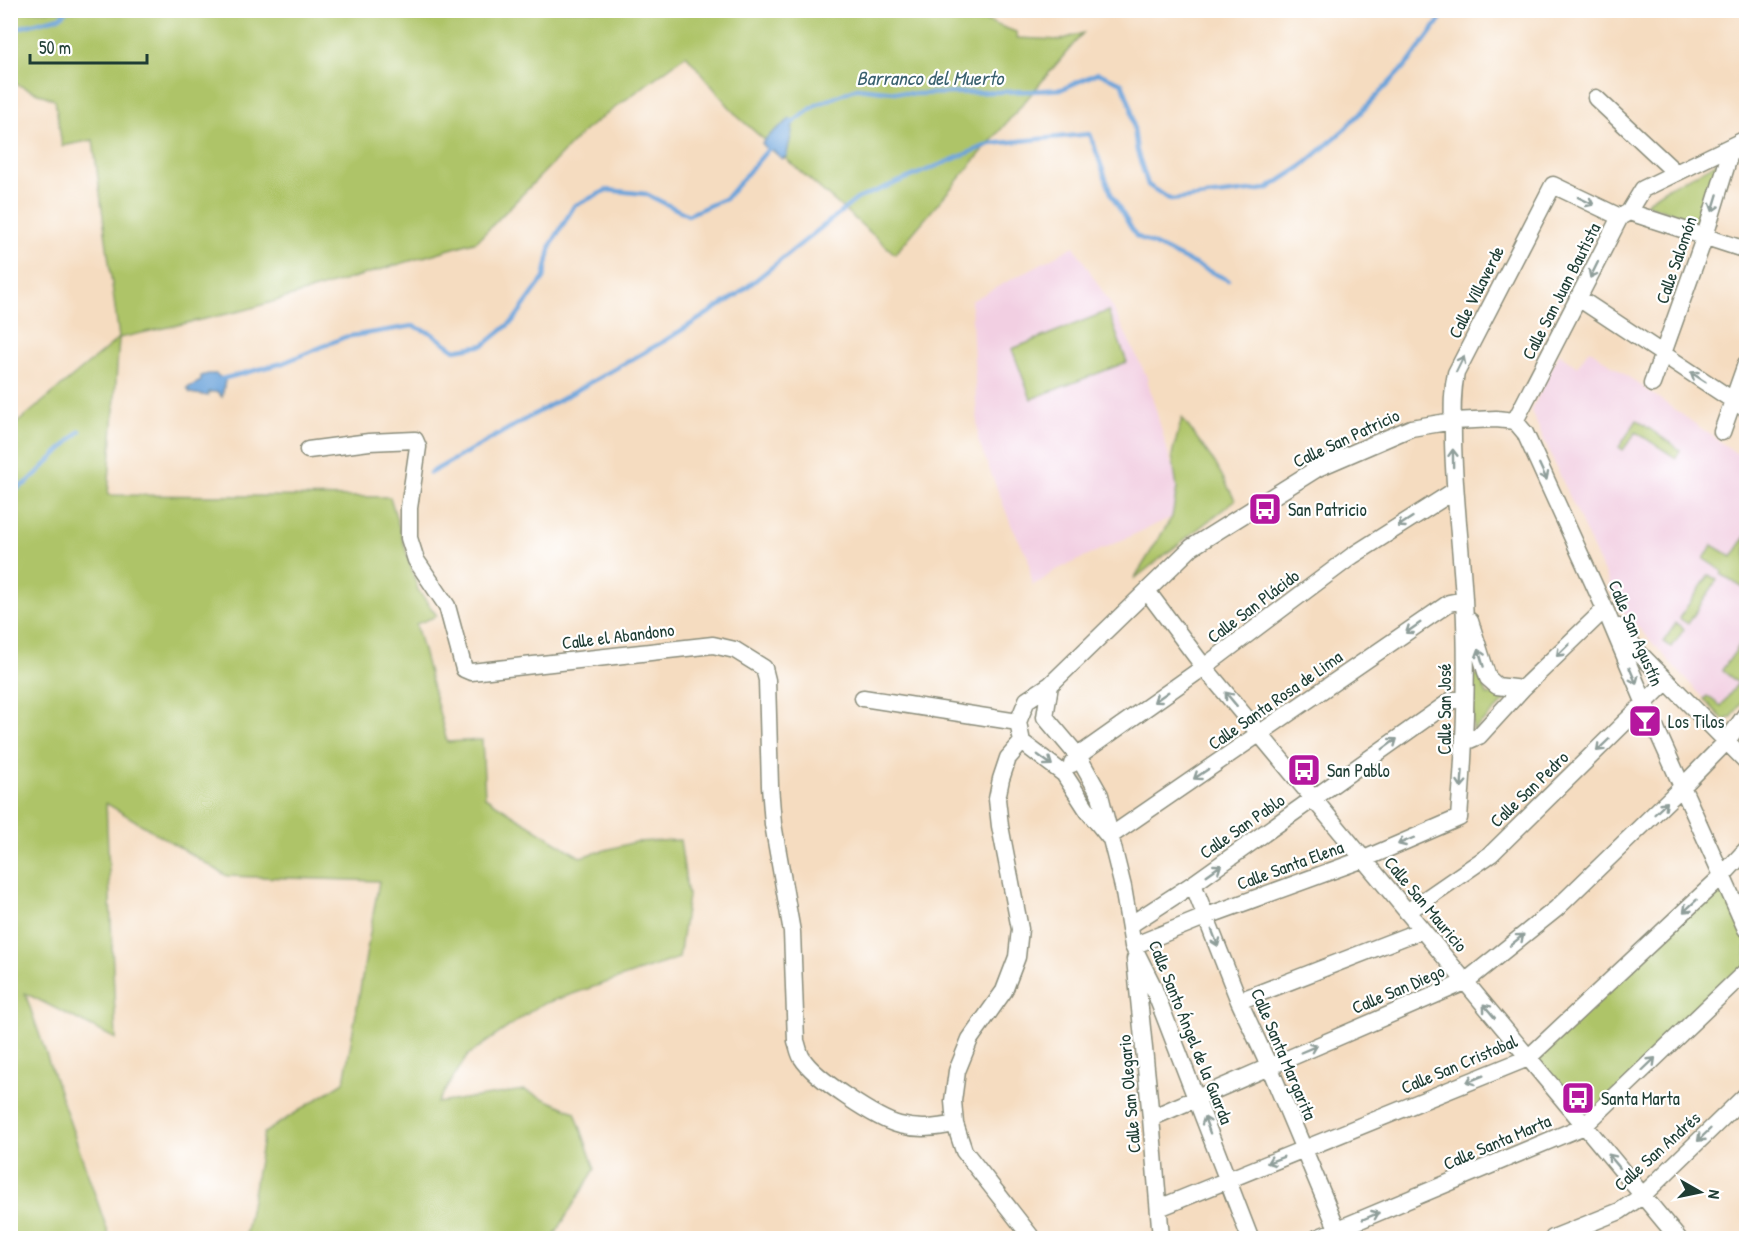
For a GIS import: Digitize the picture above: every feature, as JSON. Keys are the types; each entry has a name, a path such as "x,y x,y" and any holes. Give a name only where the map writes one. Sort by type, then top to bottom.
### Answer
{"street":[{"path":"1596,98 1676,173"},
{"name":"Calle San Juan Bautista","path":"1515,421 1625,215 1643,189 1739,143"},
{"name":"Calle Salomón","path":"1653,384 1739,143"},
{"name":"Calle Villaverde","path":"1453,421 1452,391 1456,373 1553,185 1625,215"},
{"path":"1625,215 1705,236 1746,250"},
{"path":"1580,300 1740,405"},
{"path":"1722,432 1740,405 1746,364"},
{"name":"Calle San Patricio","path":"1050,685 1192,547 1318,468 1411,428 1453,421 1496,419 1515,421"},
{"name":"Calle San José","path":"1453,421 1454,491 1464,600 1465,742 1460,818"},
{"name":"Calle San Agustín","path":"1515,421 1525,433 1746,929"},
{"name":"Calle el Abandono","path":"308,450 369,442 415,440 418,447 409,508 409,538 416,560 447,606 464,669 471,672 713,645 735,650 764,668 767,680 773,824 792,932 796,1041 801,1058 826,1081 877,1117 898,1125 915,1128 935,1129 955,1124"},
{"name":"Calle San Plácido","path":"1064,774 1078,756 1352,556 1454,491"},
{"name":"Calle San Mauricio","path":"1147,591 1204,666 1678,1239"},
{"name":"Calle San José","path":"1464,600 1488,678 1497,686 1522,689"},
{"name":"Calle Santa Rosa de Lima","path":"1109,837 1449,603 1464,600"},
{"path":"1465,742 1479,736 1522,689 1605,609 1640,654 1746,761"},
{"name":"Calle San Pedro","path":"1407,912 1491,854 1667,681"},
{"path":"863,698 1020,718 1035,712 1045,717 1050,685"},
{"path":"1032,1239 964,1151 955,1124 953,1101 957,1071 970,1039 1004,991 1017,957 1020,929 1000,825 998,799 1000,779 1008,758 1022,741 1020,718 1027,700 1050,685"},
{"name":"Calle San Pablo","path":"1130,925 1193,884 1452,700 1464,700"},
{"name":"Calle San Diego","path":"1152,1118 1465,982 1556,909 1727,741 1746,714"},
{"name":"Calle Santo Ángel de la Guarda","path":"1045,717 1078,756 1100,795 1123,887 1133,946 1152,984 1250,1239"},
{"name":"Calle Santo Ángel de la Guarda","path":"1022,741 1064,774 1088,812 1109,837"},
{"name":"Calle Santa Elena","path":"1133,946 1207,916 1364,859 1460,818"},
{"name":"Calle San Cristobal","path":"1159,1208 1528,1058 1722,876 1746,850"},
{"name":"Calle Santa Margarita","path":"1193,884 1239,1001 1269,1066 1339,1234"},
{"path":"1239,1001 1422,930"},
{"name":"Calle San Olegario","path":"1133,946 1143,1022 1161,1239"},
{"name":"Calle Santa Marta","path":"1317,1239 1339,1234 1584,1126 1746,971"},
{"path":"1143,1022 1164,1016"},
{"name":"Calle San Andrés","path":"1553,1239 1620,1211 1642,1196 1746,1095"}],"shaded area":[{"path":"1074,246 1113,308 1146,375 1176,476 1177,488 1172,517 1054,571 1032,585 1028,557 1012,527 978,440 971,301"},
{"path":"1589,349 1746,460 1746,696 1731,719 1724,720 1620,608 1531,411 1559,353 1577,367"}],"green space":[{"path":"968,10 979,18 1016,32 1017,38 1060,40 1083,33 895,254 737,116 686,55 585,130 477,241 245,310 119,338 93,140 62,146 55,100 11,82 10,11"},
{"path":"1717,162 1721,166 1710,187 1698,221 1646,204 1662,191"},
{"path":"1108,311 1127,362 1031,399 1012,349"},
{"path":"119,338 108,495 390,497 418,590 437,616 416,624 447,742 482,740 485,797 580,857 635,842 680,840 688,896 679,958 540,1005 468,1055 437,1103 524,1090 575,1112 595,1169 553,1238 245,1238 264,1133 344,1082 379,881 227,876 106,803 116,1039 25,993 110,1238 11,1238 11,428"},
{"path":"1182,418 1215,463 1235,500 1134,579 1172,517 1177,488 1172,455"},
{"path":"1637,420 1680,450 1676,458 1636,432 1623,450 1619,447"},
{"path":"1746,536 1746,590 1721,574 1722,571 1704,559 1712,545 1732,557"},
{"path":"1709,575 1717,580 1688,624 1679,618"},
{"path":"1676,623 1684,629 1672,647 1663,642"},
{"path":"1746,636 1746,696 1732,717 1724,720 1704,699 1707,696 1721,706 1738,683 1722,670"},
{"path":"1479,675 1487,695 1503,693 1507,699 1473,731 1471,676"},
{"path":"1722,876 1746,929 1746,971 1584,1126 1528,1058"}],"water":[{"path":"790,119 793,120 792,133 787,156 782,159 764,147 762,143"},
{"path":"216,374 225,381 222,397 218,392 209,392 208,396 190,393 187,388 201,381 201,376"}],"waterway":[{"path":"10,30 60,17 68,10"},
{"name":"Barranco del Muerto","path":"788,126 816,105 857,88 915,94 1033,91 1062,89 1098,73 1122,83 1131,107 1137,151 1148,185 1171,200 1267,189 1301,167 1345,129 1410,61 1447,10"},
{"path":"430,473 666,340 737,295 857,199 990,144 1090,134 1112,196 1136,236 1228,280"},
{"name":"Barranco del Muerto","path":"218,380 283,363 345,337 413,326 431,333 455,350 484,345 513,321 544,278 551,245 574,206 607,190 646,194 688,215 726,198 771,146"},
{"name":"Barranco del Muerto","path":"10,493 28,482 80,431"}],"place":[{"name":"San Patricio","path":"1265,509"},
{"name":"Los Tilos","path":"1645,721"},
{"name":"San Pablo","path":"1304,770"},
{"name":"Santa Marta","path":"1578,1098"}]}
